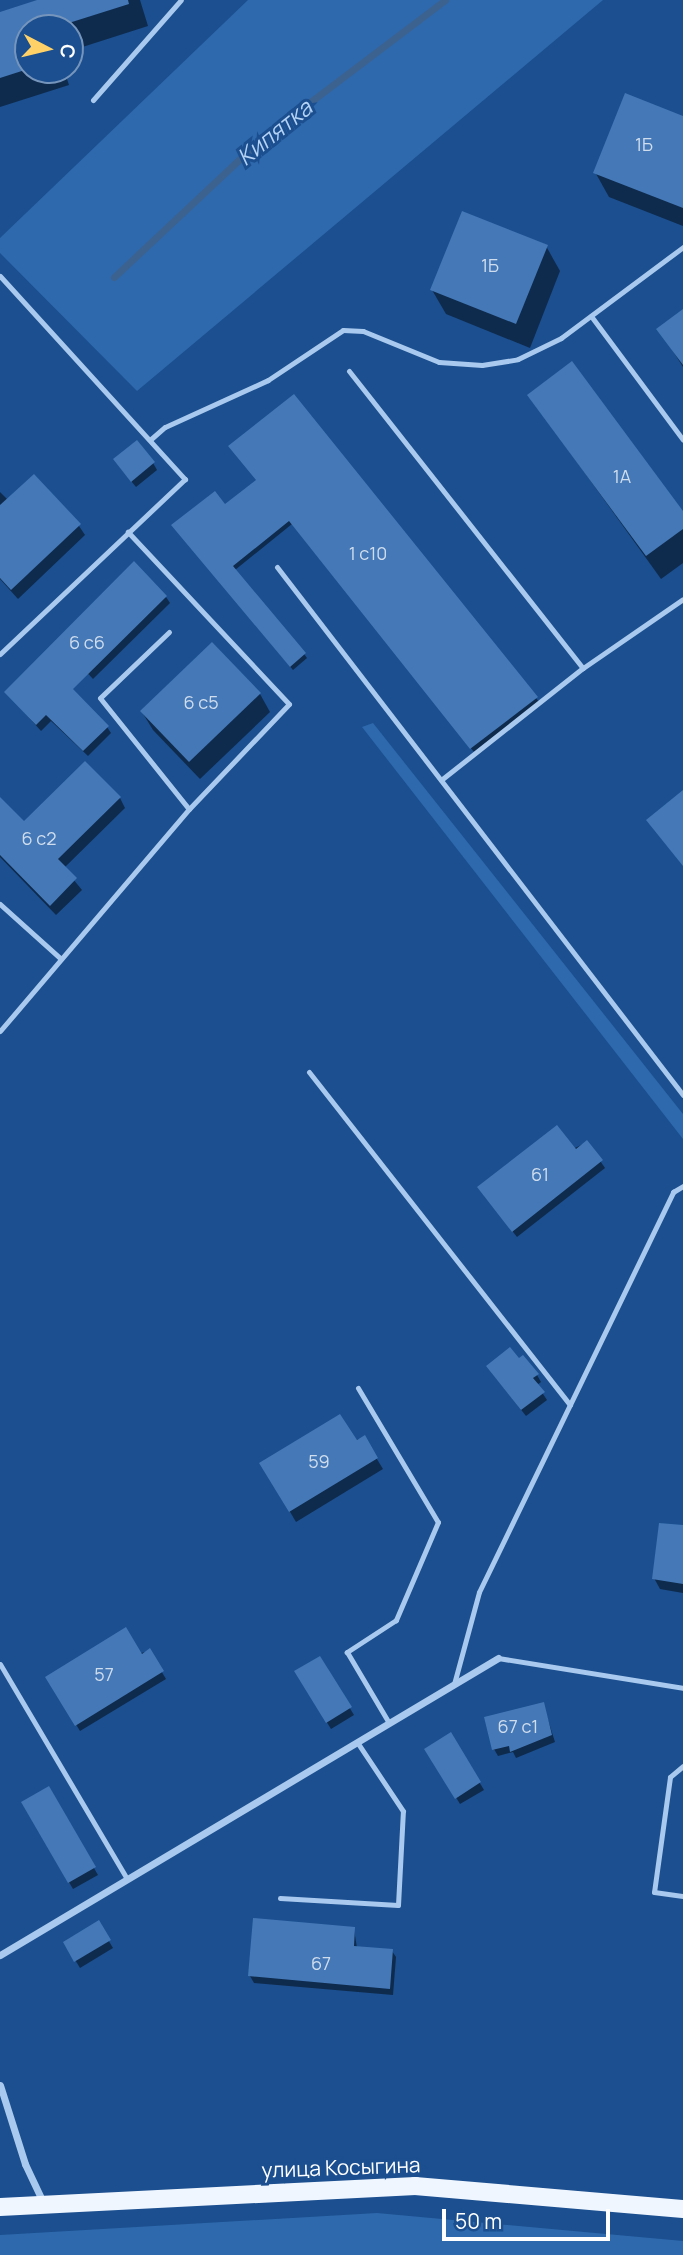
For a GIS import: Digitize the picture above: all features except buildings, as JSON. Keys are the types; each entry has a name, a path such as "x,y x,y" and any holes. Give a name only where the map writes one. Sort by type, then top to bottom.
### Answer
{"main road":[{"name":"улица Косыгина","path":"0,2207 415,2186 683,2209"}],"street":[{"path":"0,1955 498,1658"},
{"path":"0,2085 25,2164 45,2206"}],"lane":[{"path":"93,100 181,0"},
{"path":"151,439 165,427 268,380 326,337 343,330 363,331 439,362 482,365 534,353 591,316 683,247"},
{"path":"0,276 185,479 0,654"},
{"path":"591,316 683,440"},
{"path":"349,371 583,668"},
{"path":"0,1031 189,809 289,704 128,532"},
{"path":"277,567 683,1095"},
{"path":"441,780 583,668 683,599"},
{"path":"169,632 100,698 189,809"},
{"path":"0,904 61,959"},
{"path":"309,1072 570,1405"},
{"path":"454,1684 479,1592 673,1192 683,1186"},
{"path":"358,1388 438,1522 396,1620 348,1652 389,1723"},
{"path":"498,1658 683,1688"},
{"path":"0,1664 127,1879"},
{"path":"280,1898 398,1905 403,1811 357,1742"},
{"path":"683,1766 670,1777 654,1892 683,1896"}],"shaded area":[{"path":"248,0 603,0 137,391 0,253 0,238"},
{"path":"373,723 683,1114 683,1139 362,727"},
{"path":"377,2213 683,2241 683,2255 0,2255 0,2235"}],"waterway":[{"name":"Кипятка","path":"114,277 260,140 445,0"}]}
